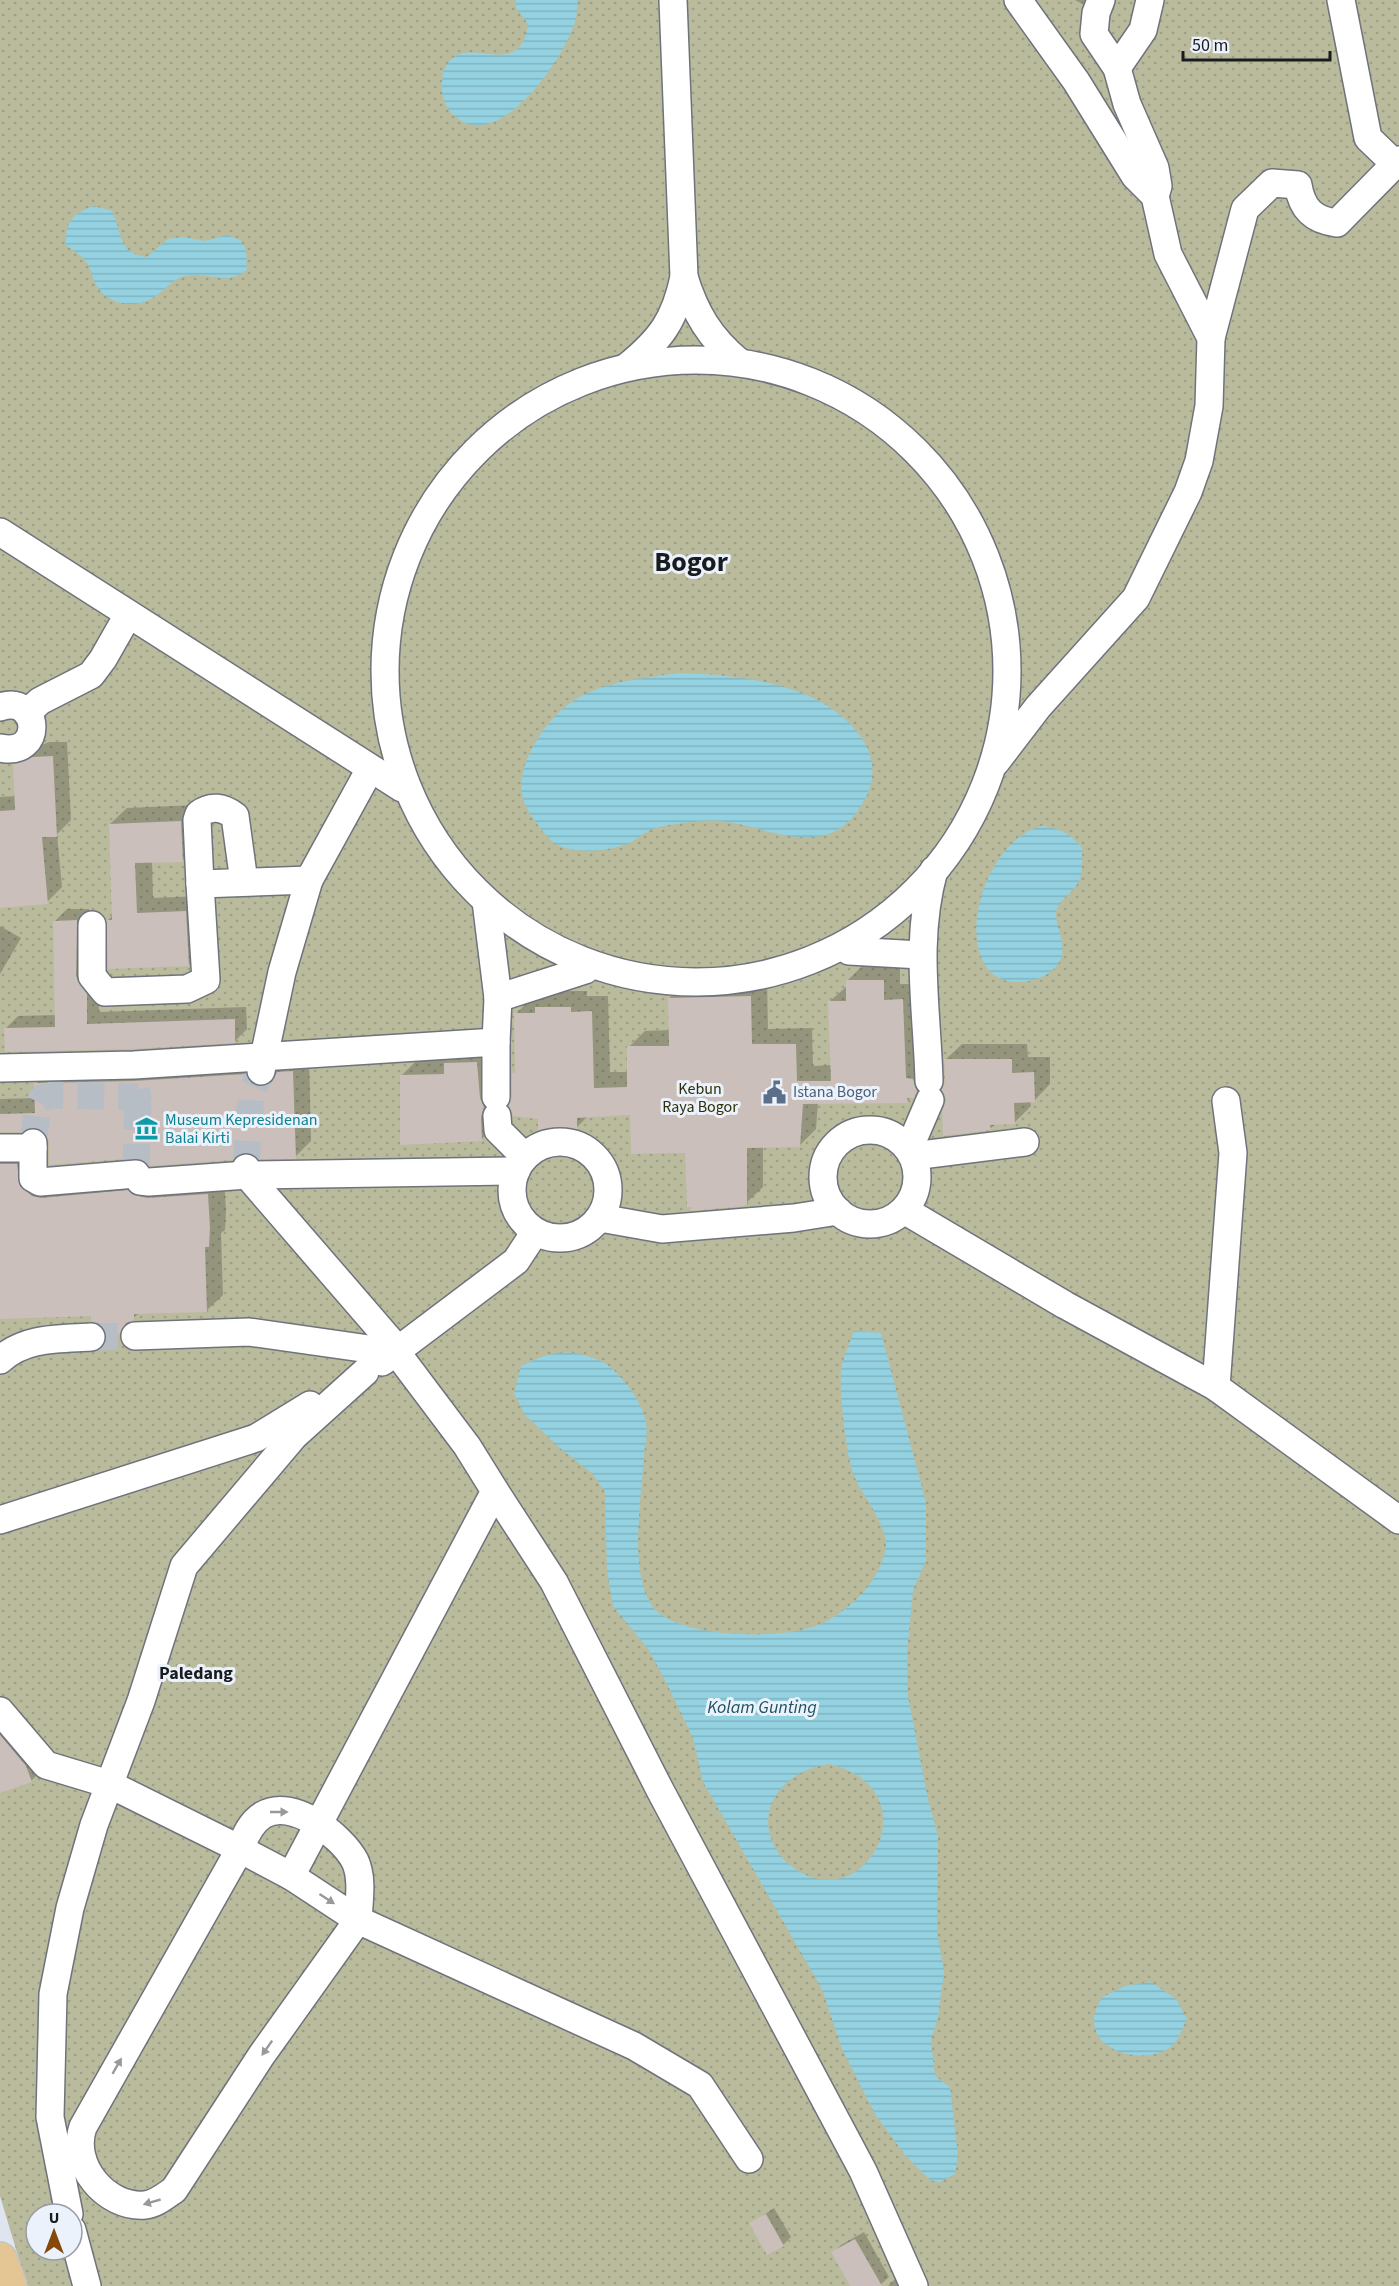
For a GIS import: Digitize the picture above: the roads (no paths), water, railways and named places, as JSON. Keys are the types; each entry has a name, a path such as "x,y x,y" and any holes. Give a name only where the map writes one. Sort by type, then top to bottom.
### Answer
{"lane":[{"path":"673,0 684,278 691,302 703,325 719,346 739,362"},
{"path":"1018,0 1076,81 1135,176 1155,196"},
{"path":"1101,0 1096,13 1094,34 1117,68 1127,104 1155,168 1158,186 1155,196 1168,254 1211,338"},
{"path":"1117,68 1143,30 1150,0"},
{"path":"0,532 402,788 486,901 585,970 662,984 756,982 815,969 849,951 906,897 937,860 994,766 1038,707 1136,598 1188,492 1199,461 1208,416 1211,338 1245,208 1272,183 1298,185 1301,201 1310,214 1320,220 1337,222 1363,198 1396,161 1368,138 1341,0"},
{"path":"627,366 649,349 666,328 678,304 684,278"},
{"path":"402,788 393,741 387,682 390,624 402,568 431,507 474,455 528,405 569,384 627,366 667,359 705,358 739,362 810,380 858,403 899,433 939,473 965,513 987,560 1000,618 1004,693 994,766"},
{"path":"27,713 40,701 91,675 128,615"},
{"path":"1004,693 1038,707"},
{"path":"0,707 8,705 21,708 27,713 33,726 30,738 25,744 10,750 0,748"},
{"path":"262,1064 282,972 309,880 370,769"},
{"path":"92,925 93,976 105,992 187,989 206,980 197,820 199,814 204,810 216,807 227,810 235,816 244,882"},
{"path":"911,1153 929,1091 928,1025 921,955 925,904 937,860"},
{"path":"200,884 309,880"},
{"path":"486,901 498,998 496,1042 498,1130 520,1164"},
{"path":"849,951 921,955"},
{"path":"498,998 585,970"},
{"path":"0,1068 134,1070 262,1064 496,1042"},
{"path":"1216,1387 1233,1153 1226,1101"},
{"path":"876,1131 898,1138 911,1153 917,1170 917,1184 913,1198 904,1210 889,1220 871,1224 853,1220 838,1211 828,1198 824,1176 829,1153 840,1141 853,1133 876,1131"},
{"path":"911,1153 1025,1142"},
{"path":"553,1143 569,1143 590,1154 605,1172 608,1188 607,1203 600,1218 586,1231 567,1238 548,1237 535,1232 521,1219 515,1208 512,1183 520,1164 538,1148 553,1143"},
{"path":"0,1148 33,1146 33,1178 40,1182 136,1173 140,1181 149,1182 246,1171 520,1164"},
{"path":"246,1171 398,1352 467,1446 555,1582 660,1790 863,2171 914,2286"},
{"path":"904,1210 1065,1305 1216,1387 1399,1520"},
{"path":"600,1218 662,1229 794,1218 838,1211"},
{"path":"0,1519 256,1438 398,1352 516,1261 535,1232"},
{"path":"135,1336 249,1332 398,1352"},
{"path":"0,1360 11,1349 31,1342 91,1337"},
{"path":"67,2202 50,2117 53,1994 70,1908 109,1784 141,1701 184,1566 294,1436 365,1372"},
{"path":"291,1876 495,1491"},
{"path":"0,1711 46,1765 109,1784 291,1876 358,1920 634,2046 700,2085 749,2159"},
{"path":"268,1813 295,1813 319,1824 347,1849 356,1863 360,1886 358,1920 261,2056 174,2190 147,2205 126,2204 111,2196 91,2177 80,2158 78,2142 83,2127 240,1849 255,1822 268,1813"},
{"path":"81,2262 87,2286"}],"water":[{"path":"516,0 577,0 576,18 570,34 549,72 517,107 500,119 483,125 466,123 454,116 444,101 442,77 444,69 459,54 502,55 518,48 525,37 528,24 516,8"},
{"path":"94,206 112,211 122,241 130,252 137,255 147,257 168,239 183,237 205,241 227,235 240,240 246,249 247,270 240,275 225,278 185,276 174,281 147,301 127,304 114,301 98,288 85,260 66,245 69,224 76,215"},
{"path":"679,673 728,676 779,686 825,704 845,719 864,742 872,765 872,777 868,791 854,815 841,828 833,832 809,837 779,834 733,823 701,821 654,829 633,841 607,849 588,851 570,849 554,843 532,816 522,794 521,781 524,768 529,754 545,728 565,707 599,688 625,681"},
{"path":"1041,826 1064,832 1082,848 1081,873 1078,883 1061,901 1056,912 1063,950 1059,963 1040,978 1009,981 989,970 979,949 977,922 983,892 996,863 1016,840"},
{"name":"Kolam Gunting","path":"854,1331 881,1333 926,1503 926,1560 913,1590 907,1654 908,1696 928,1800 938,1836 937,1932 944,1972 938,2017 931,2040 935,2076 950,2087 958,2155 955,2174 940,2182 930,2180 905,2155 875,2114 842,2049 822,1989 703,1782 693,1738 669,1688 649,1650 613,1606 607,1571 605,1492 593,1474 561,1449 525,1415 514,1393 521,1366 541,1357 568,1352 587,1356 612,1368 634,1394 643,1411 647,1434 639,1511 640,1573 652,1606 665,1617 685,1626 735,1634 787,1632 809,1628 835,1616 862,1593 876,1574 885,1552 884,1532 853,1473 846,1437 841,1370","holes":["829,1764 859,1777 876,1795 883,1817 880,1839 870,1858 853,1873 832,1880 808,1876 791,1866 777,1851 770,1835 768,1820 777,1793 799,1774"]},
{"path":"1151,1982 1176,1999 1187,2019 1177,2039 1173,2045 1152,2055 1126,2054 1114,2049 1097,2033 1094,2018 1101,1998 1125,1986"}],"tunnel":[{"path":"246,1168 251,1093 261,1071"},
{"path":"33,1143 38,1106 42,1098 53,1095 138,1097 134,1076"},
{"path":"136,1171 138,1097"},
{"path":"91,1337 135,1336"}],"place":[{"name":"Istana Bogor","path":"775,1092"},
{"name":"Museum Kepresidenan Balai Kirti","path":"147,1129"}],"district":[{"name":"Bogor","path":"691,562"},
{"name":"Paledang","path":"196,1673"}],"park label":[{"name":"Kebun Raya Bogor","path":"700,1098"}]}
